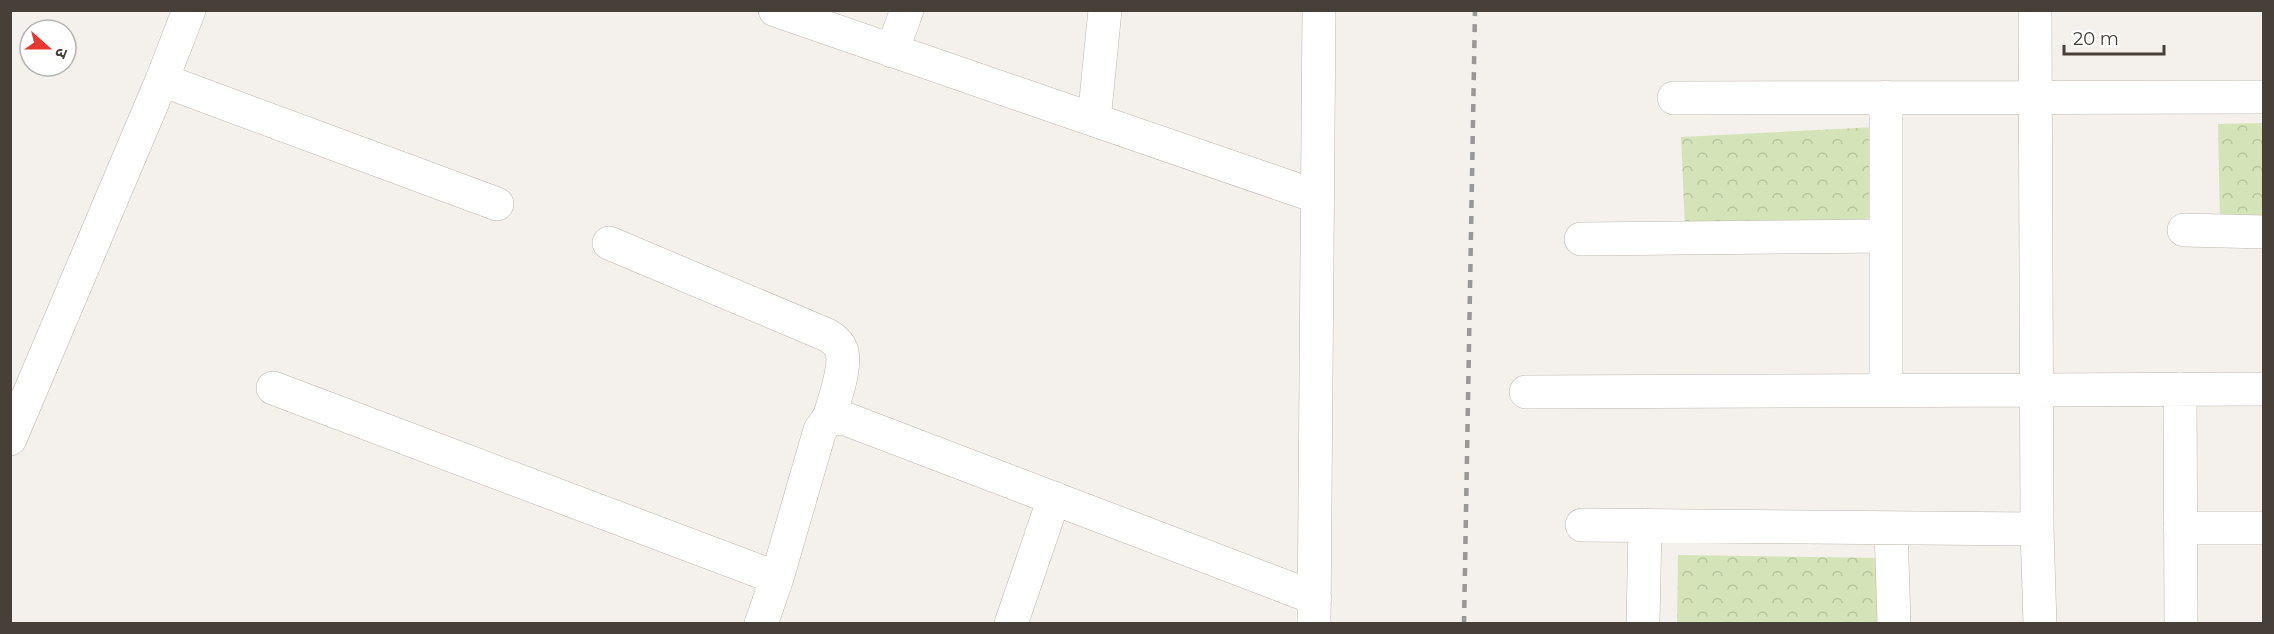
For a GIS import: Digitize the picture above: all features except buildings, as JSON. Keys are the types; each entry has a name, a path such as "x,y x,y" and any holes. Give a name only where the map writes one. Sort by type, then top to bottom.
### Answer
{"street":[{"path":"10,439 162,80 189,10"},
{"path":"775,10 1318,197"},
{"path":"892,51 907,10"},
{"path":"1094,120 1105,10"},
{"path":"829,418 846,419 1054,498 1315,611 1319,10"},
{"path":"2035,10 2037,529 2040,624"},
{"path":"162,80 497,204"},
{"path":"1674,98 2264,97"},
{"path":"1886,98 1886,390"},
{"path":"2184,230 2264,232"},
{"path":"1581,239 1886,236"},
{"path":"609,243 827,335 837,342 842,352 842,365 829,418 820,430 777,578 761,624"},
{"path":"273,388 777,578"},
{"path":"1526,392 2264,388"},
{"path":"2180,389 2181,624"},
{"path":"1011,624 1054,498"},
{"path":"1582,525 2037,529"},
{"path":"1643,624 1645,525"},
{"path":"1891,528 1894,624"},
{"path":"2180,528 2264,528"}],"green space":[{"path":"2263,123 2263,225 2220,226 2218,124"},
{"path":"1876,127 1881,218 1685,228 1681,137"},
{"path":"1678,555 1881,558 1880,623 1677,624"}],"railway":[{"path":"1464,624 1475,10"}]}
